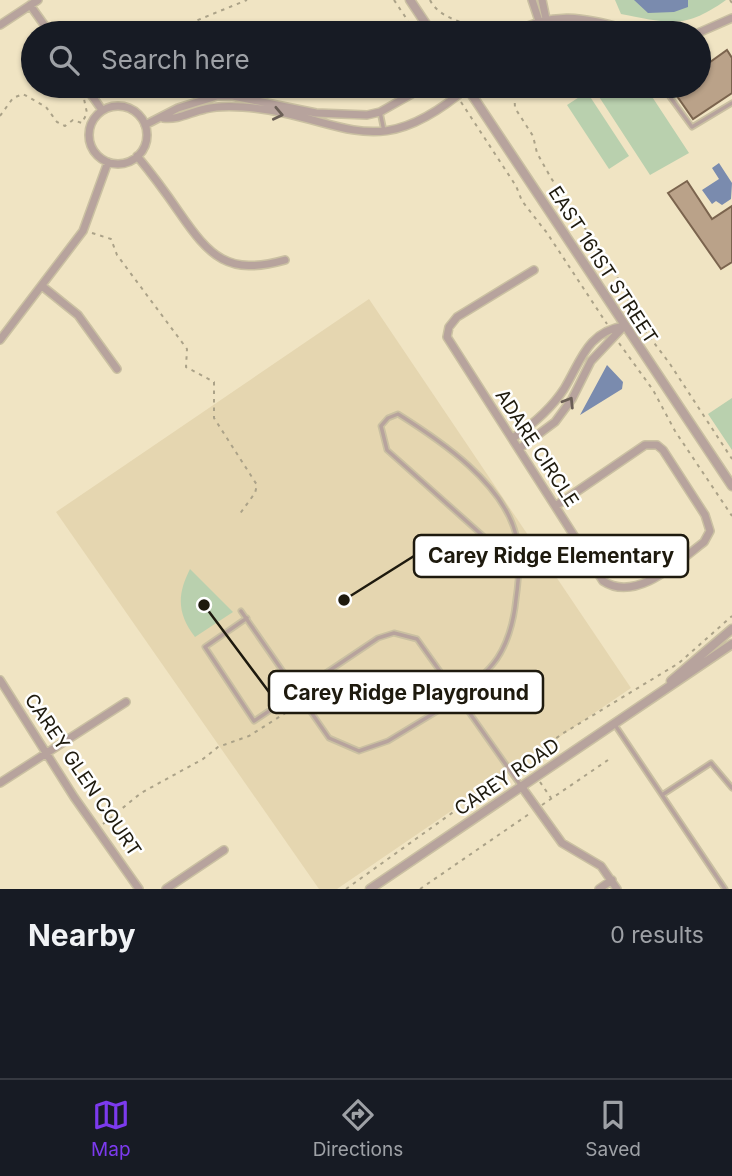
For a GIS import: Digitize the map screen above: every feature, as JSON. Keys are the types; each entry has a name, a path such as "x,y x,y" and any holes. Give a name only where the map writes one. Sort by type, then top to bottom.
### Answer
{"street":[{"path":"0,25 38,0"},
{"path":"410,0 424,21"},
{"path":"532,0 539,21 548,18 579,21"},
{"path":"542,0 548,21"},
{"path":"30,5 41,21"},
{"path":"711,27 732,18"},
{"path":"94,98 102,110"},
{"path":"145,125 163,118 178,107 209,98"},
{"path":"244,98 316,113 380,112 405,98"},
{"path":"163,118 174,119 214,108 256,109 360,133 384,132 421,121 456,98"},
{"name":"EAST 161ST STREET","path":"476,98 732,494"},
{"path":"124,106 137,113 145,125 145,145 137,156 124,163 108,162 96,153 89,138 92,122 102,110 124,106"},
{"path":"137,156 210,253 241,267 260,267 285,260"},
{"path":"0,340 83,231 108,162"},
{"name":"ADARE CIRCLE","path":"534,270 457,317 449,327 447,337 453,350 557,505 603,581 614,588 627,589 646,583 704,542 710,531 705,515 663,450 657,445 645,445 557,505"},
{"path":"42,286 78,315 117,369"},
{"path":"513,438 533,424 555,400 593,340 610,328 624,326"},
{"path":"520,448 563,412 600,349 616,338 624,326"},
{"name":"EAST 161ST STREET","path":"713,461 732,486"},
{"name":"CAREY ROAD","path":"661,691 732,629"},
{"name":"CAREY ROAD","path":"370,889 732,644"},
{"name":"CAREY GLEN COURT","path":"0,680 46,753 139,889"},
{"path":"0,783 126,702"},
{"path":"520,786 562,844 601,866 618,889"},
{"path":"166,889 224,850"},
{"path":"599,889 612,880"}],"lane":[{"path":"212,98 214,108"},
{"path":"671,98 692,127 732,103"},
{"path":"256,100 256,109"},
{"path":"380,112 384,132"},
{"path":"316,113 317,123"},
{"path":"593,340 600,349"},
{"path":"242,611 329,738 359,751 388,741 459,698 495,663 509,634 520,569 516,534 486,483 424,430 398,414 388,418 381,426 387,450 520,569"},
{"path":"247,618 205,647 254,721 370,643 394,633 417,639 520,786"},
{"path":"614,723 725,889"},
{"path":"662,795 711,763 732,788"}],"path":[{"path":"195,21 247,0"},
{"path":"394,0 408,21"},
{"path":"430,0 438,11 462,21"},
{"path":"0,116 21,95"},
{"path":"30,98 43,106 63,126 73,120 82,123 87,113 83,98"},
{"path":"459,98 516,186 522,201 586,289 610,328"},
{"path":"515,98 515,108 533,136 537,153 551,178 616,274 636,319 670,364 732,459"},
{"path":"92,233 111,239 117,255 187,349 186,367 214,382 214,418 257,485 255,493 239,515"},
{"path":"616,338 653,390 676,431 732,516"},
{"path":"346,889 562,734 679,663 732,617"},
{"path":"103,824 141,793 203,759 218,747 258,730 286,712 292,701"},
{"path":"420,889 608,760"}],"shaded area":[{"path":"369,299 631,688 337,889 319,889 56,512"}],"green space":[{"path":"615,0 726,0 699,16 682,21 652,20 621,14"},
{"path":"578,98 591,98 629,156 609,169 567,105"},
{"path":"600,98 653,98 689,153 650,175"},
{"path":"732,398 732,450 708,414"},
{"path":"190,569 233,612 195,637 185,620 181,604 183,587"}],"water":[{"path":"634,0 688,0 688,7 674,12 648,13"},
{"path":"719,163 732,183 731,199 722,205 716,201 712,204 702,190 719,179 712,168"},
{"path":"607,365 623,382 622,389 580,415"}],"building":[{"path":"727,50 732,58 732,93 693,119 678,98 711,98 711,61"},
{"path":"687,181 712,219 732,206 732,262 721,269 668,193"}],"place":[{"name":"Carey Ridge Elementary","path":"344,600"},
{"name":"Carey Ridge Playground","path":"204,605"}]}
